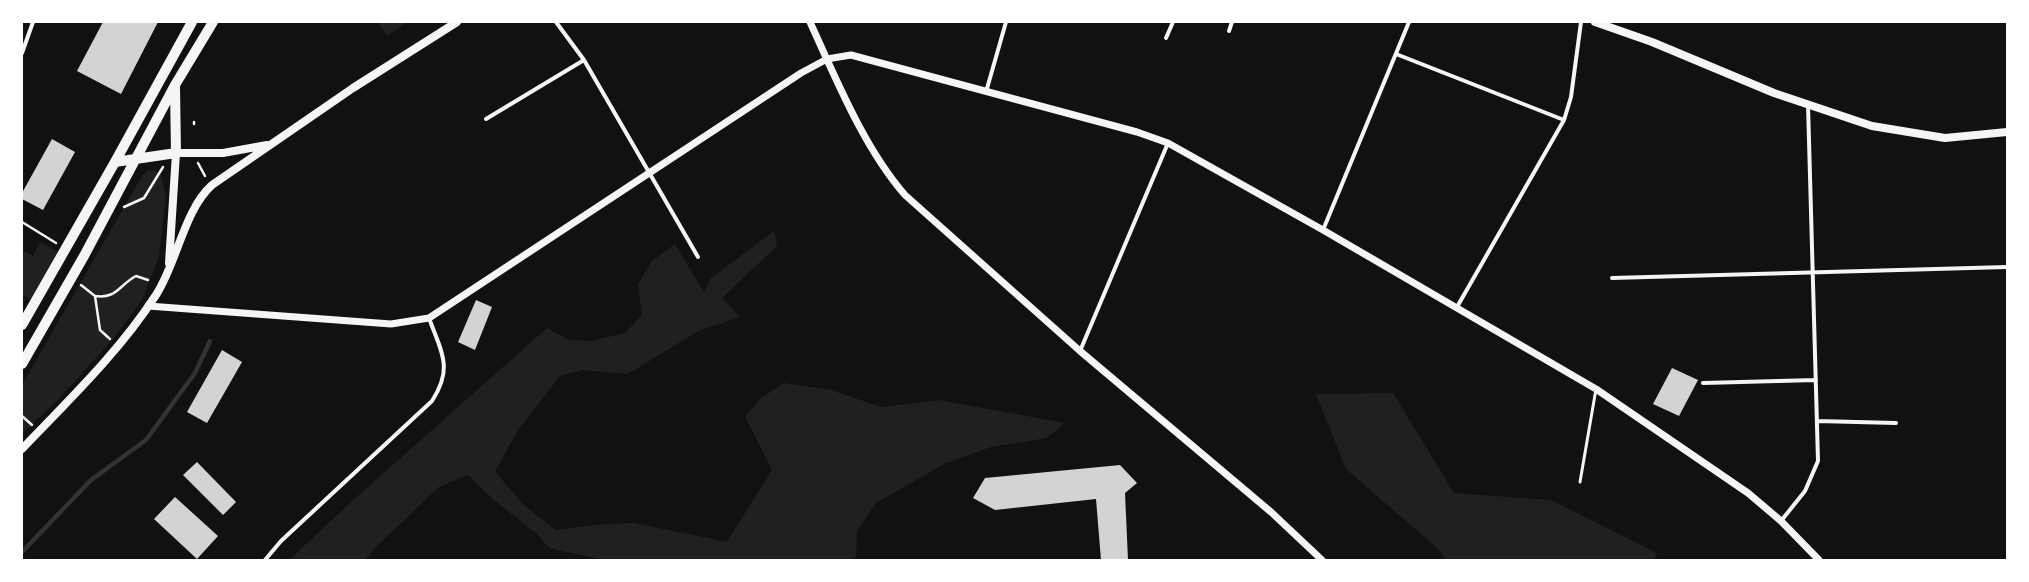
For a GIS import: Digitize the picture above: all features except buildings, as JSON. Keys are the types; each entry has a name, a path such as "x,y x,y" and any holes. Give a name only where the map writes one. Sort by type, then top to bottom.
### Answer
{"main road":[{"path":"22,325 115,162 192,22"},
{"path":"22,364 84,256 175,85 213,22"},
{"path":"22,449 118,345 148,306 167,276 192,216 204,192 353,88 457,22"},
{"path":"1595,22 1652,42 1774,93 1872,126 1945,138 2007,132"},
{"path":"167,276 171,249 176,152 175,85"},
{"path":"115,162 176,152 223,153 271,144"}],"street":[{"path":"22,53 33,22"},
{"path":"556,22 584,60 698,257"},
{"path":"810,22 875,154 888,175 905,194 1080,351 1271,512 1322,560"},
{"path":"986,92 1006,22"},
{"path":"1166,38 1173,22"},
{"path":"1229,31 1232,22"},
{"path":"1323,230 1409,22"},
{"path":"1457,307 1564,120 1571,97 1581,22"},
{"path":"1396,54 1564,120"},
{"path":"148,306 391,324 429,318 801,74 827,59 851,55 872,59 986,92 1137,132 1168,143 1457,307 1596,390 1748,493 1781,521 1819,560"},
{"path":"486,119 584,60"},
{"path":"1781,521 1806,491 1818,461 1808,104"},
{"path":"1080,351 1168,143"},
{"path":"1612,278 1813,274 2007,267"},
{"path":"265,560 281,541 432,401 442,386 445,374 444,357 429,318"},
{"path":"1703,383 1816,380"},
{"path":"1817,421 1896,423"}],"lane":[{"path":"1580,482 1596,390"}],"path":[{"path":"122,208 144,198 163,168"},
{"path":"22,222 66,249"},
{"path":"80,285 95,296 104,297 115,293 136,276 148,280"},
{"path":"95,296 100,330 111,341"}],"shaded area":[{"path":"378,22 407,22 387,36"},
{"path":"148,170 154,170 161,175 166,197 159,256 142,300 114,338 58,400 22,434 22,385 142,176"},
{"path":"774,231 777,246 722,298 740,317 700,330 628,374 582,370 560,376 518,430 495,472 525,506 556,530 593,525 634,523 727,542 772,470 745,417 761,398 784,383 831,390 881,407 939,400 1065,423 1047,438 991,447 946,463 876,503 857,531 856,557 850,560 604,560 549,548 537,534 494,500 468,475 439,487 377,546 365,560 289,560 352,501 547,328 569,340 591,341 625,333 642,315 638,284 652,261 675,244 704,292 710,279"},
{"path":"40,242 58,252 33,301 24,296 22,300 22,249 33,256"},
{"path":"1393,393 1454,493 1551,500 1657,553 1654,560 1446,560 1437,548 1346,469 1316,394"}],"waterway":[{"path":"22,552 91,480 146,440 195,373 210,341"}]}
